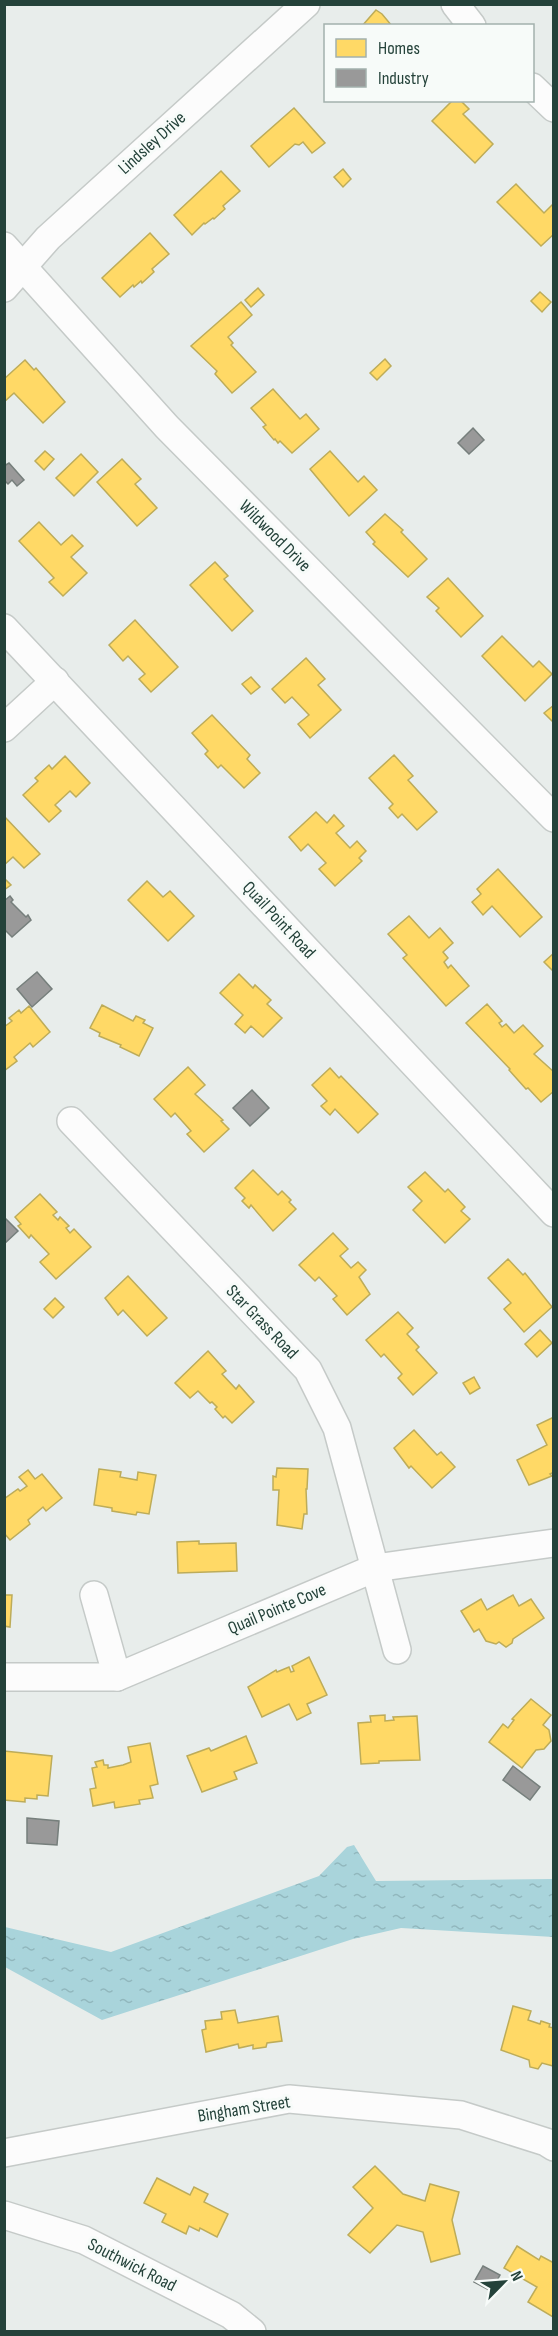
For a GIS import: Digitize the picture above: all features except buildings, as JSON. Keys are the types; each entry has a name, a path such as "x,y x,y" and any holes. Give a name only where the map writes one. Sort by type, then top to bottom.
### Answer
{"street":[{"name":"Lindsley Drive","path":"4,288 48,238 306,4"},
{"path":"455,4 470,24"},
{"path":"534,89 554,108"},
{"name":"Wildwood Drive","path":"4,246 24,265 167,427 554,818"},
{"name":"Quail Point Road","path":"4,628 554,1213"},
{"path":"4,728 55,681"},
{"name":"Star Grass Road","path":"71,1121 308,1370 337,1428 398,1650"},
{"name":"Quail Pointe Cove","path":"4,1677 117,1677 375,1568 554,1543"},
{"path":"94,1595 117,1677"},
{"name":"Bingham Street","path":"4,2153 290,2099 461,2115 546,2142 554,2147"},
{"name":"Southwick Road","path":"4,2215 84,2240 231,2314 252,2331"}],"water":[{"path":"354,1845 376,1881 553,1879 553,1937 401,1928 353,1939 102,2020 5,1967 5,1927 111,1952 319,1876 347,1847"}]}
